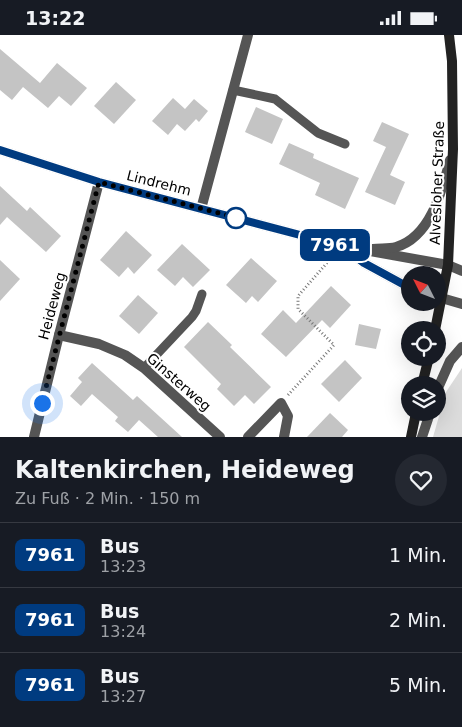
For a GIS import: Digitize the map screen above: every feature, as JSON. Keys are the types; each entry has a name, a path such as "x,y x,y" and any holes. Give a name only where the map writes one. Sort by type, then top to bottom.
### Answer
{"street":[{"path":"202,209 248,35"},
{"name":"Alvesloher Straße","path":"446,273 448,265 453,149 452,61 449,35"},
{"path":"356,249 396,247 410,240 418,232 430,217 443,186 453,149"},
{"name":"Lindrehm","path":"0,150 99,182 342,246 448,265 462,271"},
{"name":"Heideweg","path":"34,437 99,182"},
{"name":"Lindrehm","path":"342,246 364,263 401,283"},
{"path":"446,300 462,304"},
{"name":"Ginsterweg","path":"59,335 98,344 125,355 144,368 220,437"},
{"path":"443,376 450,361 462,347"},
{"path":"248,437 281,403 288,416 284,437"},
{"path":"411,437 414,421"},
{"path":"422,437 427,421"}],"lane":[{"path":"234,90 275,99 318,133 345,144"},
{"path":"144,368 192,317 202,294"}],"path":[{"path":"281,403 334,345 298,309 298,296 342,246"}],"shaded area":[{"path":"462,368 462,437 433,437 438,421 446,421 446,392"}],"building":[{"path":"0,49 40,83 57,63 87,88 71,106 59,96 48,108 23,87 12,100 0,90"},
{"path":"116,82 136,100 114,124 94,106"},
{"path":"173,98 185,109 194,99 208,111 199,122 196,119 185,131 177,124 168,135 152,121"},
{"path":"256,107 283,119 272,144 245,132"},
{"path":"382,122 409,134 390,175 405,182 395,205 365,192 386,147 373,141"},
{"path":"289,143 314,154 313,158 359,178 345,209 315,195 320,183 279,164"},
{"path":"0,186 27,211 30,207 61,236 46,252 7,217 0,225"},
{"path":"126,231 152,255 134,274 128,267 119,277 100,260"},
{"path":"182,244 210,270 193,287 183,277 175,286 157,270"},
{"path":"251,258 277,281 258,302 252,296 246,303 226,285"},
{"path":"0,260 20,279 0,301"},
{"path":"331,286 351,305 330,328 322,320 286,357 261,334 283,310 296,323"},
{"path":"138,295 158,313 139,334 119,316"},
{"path":"208,322 232,345 230,347 271,387 254,404 245,395 234,406 217,389 221,384 184,347"},
{"path":"359,324 381,329 376,349 355,345"},
{"path":"345,360 362,378 339,402 321,384"},
{"path":"92,363 133,400 137,396 182,437 158,437 139,420 128,432 115,421 118,417 92,394 81,406 70,396 82,382 78,378"},
{"path":"330,413 348,430 342,437 307,437"}],"bus line":[{"name":"7961","path":"0,150 99,182 342,246 364,263 401,284"}],"route":[{"path":"42,403 99,182 238,218 236,218"}]}
